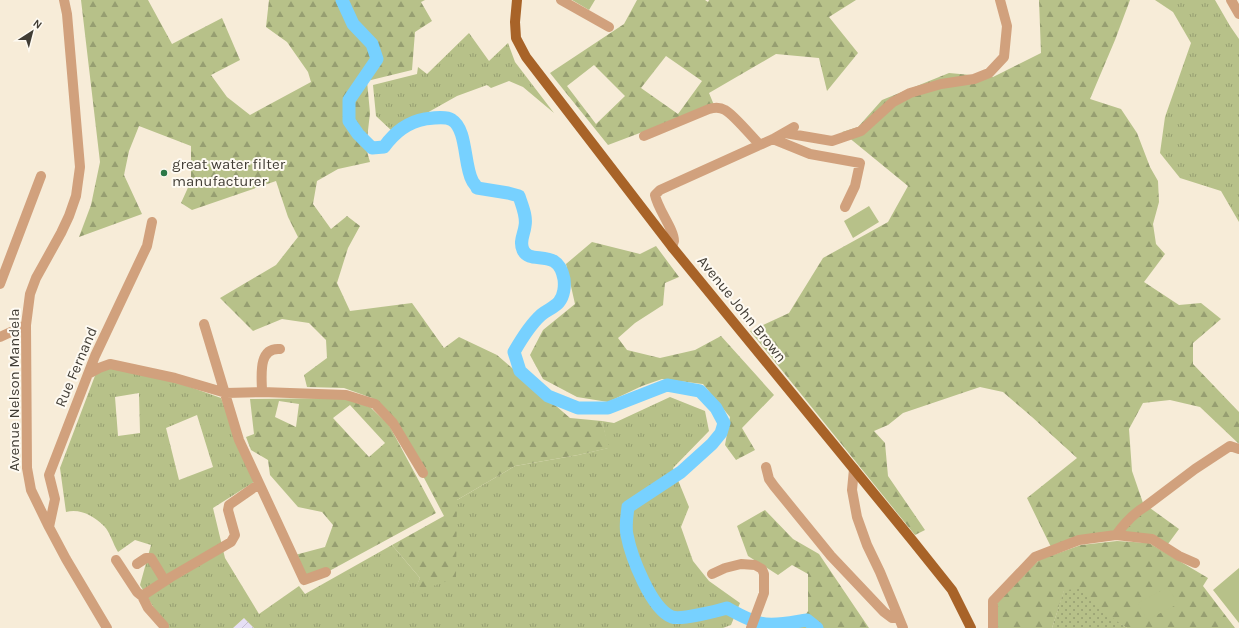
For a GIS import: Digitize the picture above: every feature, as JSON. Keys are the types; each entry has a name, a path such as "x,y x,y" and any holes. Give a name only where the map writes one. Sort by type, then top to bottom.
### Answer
{"main road":[{"name":"Avenue John Brown","path":"517,0 515,22 516,38 526,57 672,247 908,534 952,590 971,628"}],"street":[{"name":"Avenue Nelson Mandela","path":"64,0 67,14 80,166 76,196 69,216 36,278 30,294 26,325 27,468 31,490 49,527 104,626"},
{"path":"561,0 609,27"},
{"path":"785,133 832,142 861,132 892,102 910,93 940,84 974,79 989,73 1004,57 1006,26 1000,0"},
{"path":"1231,0 1239,14"},
{"path":"644,136 710,109 718,108 726,110 732,115 760,145"},
{"path":"672,247 674,241 671,230 656,202 655,195 660,190 773,139 794,127"},
{"path":"773,139 810,154 860,164 855,186 845,206"},
{"path":"0,284 42,176"},
{"name":"Rue Fernand","path":"49,527 55,499 49,480 49,475 88,374 147,246 152,222"},
{"path":"204,324 239,440 304,580 326,572"},
{"path":"0,337 26,325"},
{"path":"262,392 264,357 267,352 280,349"},
{"path":"88,374 98,368 110,364 175,378 226,393 262,392 346,395 375,404 393,423 423,472"},
{"path":"1116,535 1138,511 1195,469 1230,446 1239,449"},
{"path":"766,468 769,479 774,486 831,556 884,612 901,623"},
{"path":"854,470 852,490 857,517 867,545 901,623"},
{"path":"142,596 165,580 231,542 235,535 228,510 229,506 259,484"},
{"path":"993,628 993,601 1035,557 1046,549 1079,540 1116,535 1152,539 1179,556 1195,563"},
{"path":"137,564 146,558 151,558 165,580"},
{"path":"116,560 137,592 142,596 148,608 164,626"},
{"path":"712,574 725,568 741,564 755,566 762,569 764,574 764,593 752,628"}],"shaded area":[{"path":"244,618 254,628 233,628"}],"green space":[{"path":"81,0 148,0 172,44 222,18 240,60 211,75 227,97 250,115 311,82 308,72 287,42 266,27 269,0 425,0 421,2 432,21 415,32 412,70 367,81 370,113 366,148 370,162 338,169 317,181 313,204 331,229 347,216 360,226 348,248 337,283 350,311 412,303 444,348 459,337 497,355 570,418 602,421 609,448 515,466 457,500 456,578 413,593 420,578 392,545 444,516 393,419 372,398 344,388 307,387 304,375 327,358 326,340 309,323 282,319 253,331 220,298 276,265 298,237 288,217 276,181 192,210 181,203 191,181 191,146 139,126 129,151 124,175 142,214 79,237 91,205 100,162"},
{"path":"572,0 595,0 589,10"},
{"path":"637,0 705,0 708,2 709,0 856,0 829,17 858,53 827,91 819,58 776,54 709,93 714,105 608,145 550,73 624,24","holes":["666,56 702,81 678,114 641,88","594,65 625,96 596,124 567,86"]},
{"path":"1039,0 1130,0 1090,99 1121,109 1137,133 1150,167 1158,181 1159,202 1153,224 1156,244 1165,254 1144,282 1179,305 1201,303 1221,319 1193,343 1193,364 1239,412 1239,444 1200,407 1170,400 1143,403 1129,429 1132,471 1143,503 1179,529 1168,544 1152,534 1051,547 1027,498 1077,458 1003,392 980,387 903,413 888,425 874,431 885,443 888,476 925,530 915,535 750,331 789,313 823,258 888,222 908,186 842,132 858,127 882,100 949,73 993,77 1041,53"},
{"path":"1155,0 1215,0 1239,39 1239,222 1221,191 1180,178 1160,153 1165,117 1191,43 1173,12"},
{"path":"469,33 489,61 508,43 515,62 554,113 523,87 509,81 491,88 487,85 457,96 393,132 376,116 373,85 417,74 418,67 427,74"},
{"path":"869,206 879,222 853,238 844,221"},
{"path":"592,242 640,254 656,246 679,277 665,283 663,305 635,323 618,338 627,350 660,358 695,350 721,336 774,395 742,428 755,450 736,460 725,445 730,417 703,384 662,379 642,386 608,402 577,397 543,379 530,355 543,330 575,304 566,264"},
{"path":"113,363 137,365 162,377 221,398 254,482 213,508 225,558 259,614 299,586 305,594 392,545 420,578 414,593 457,500 515,466 608,448 602,421 614,423 670,397 705,411 709,431 673,468 689,507 681,527 693,561 709,581 740,603 731,625 723,628 254,628 244,618 233,628 166,628 140,585 151,545 135,540 118,552 110,535 100,522 82,512 66,512 60,468 96,373","holes":["139,393 140,433 118,436 115,397","197,415 213,467 179,480 166,428"]},
{"path":"343,398 370,407 389,425 436,513 309,582 295,555 325,547 333,525 322,512 298,507 270,475 268,460 251,450 246,437 254,434 250,399","holes":["279,401 299,404 296,427 275,417","350,405 385,443 369,457 333,418"]},
{"path":"765,510 793,539 819,554 869,628 797,628 808,611 808,574 792,565 778,575 748,556 737,526"},
{"path":"1117,541 1149,543 1208,578 1203,586 1235,628 1127,628 1064,591 1052,628 996,628 994,601 1039,560 1081,545"},
{"path":"1239,568 1239,623 1213,590"},
{"path":"1168,587 1178,604 1147,620 1138,603"},
{"path":"1079,589 1115,620 1127,628 1052,628 1064,590"}],"waterway":[{"path":"342,0 353,24 372,44 377,59 349,100 349,121 358,134 372,148 384,147 392,137 407,125 419,120 435,118 446,118 452,120 457,125 463,139 469,173 477,188 519,196 525,218 522,241 523,250 532,257 550,260 556,263 561,269 564,279 561,300 533,323 514,352 520,371 548,396 578,408 608,408 667,385 700,391 716,408 724,423 721,433 712,444 681,472 628,507 626,528 629,544 643,581 657,604 664,612 677,618 727,608 747,619 760,623 777,624 807,620 817,628"}],"place":[{"name":"great water filter manufacturer","path":"164,173"}]}
